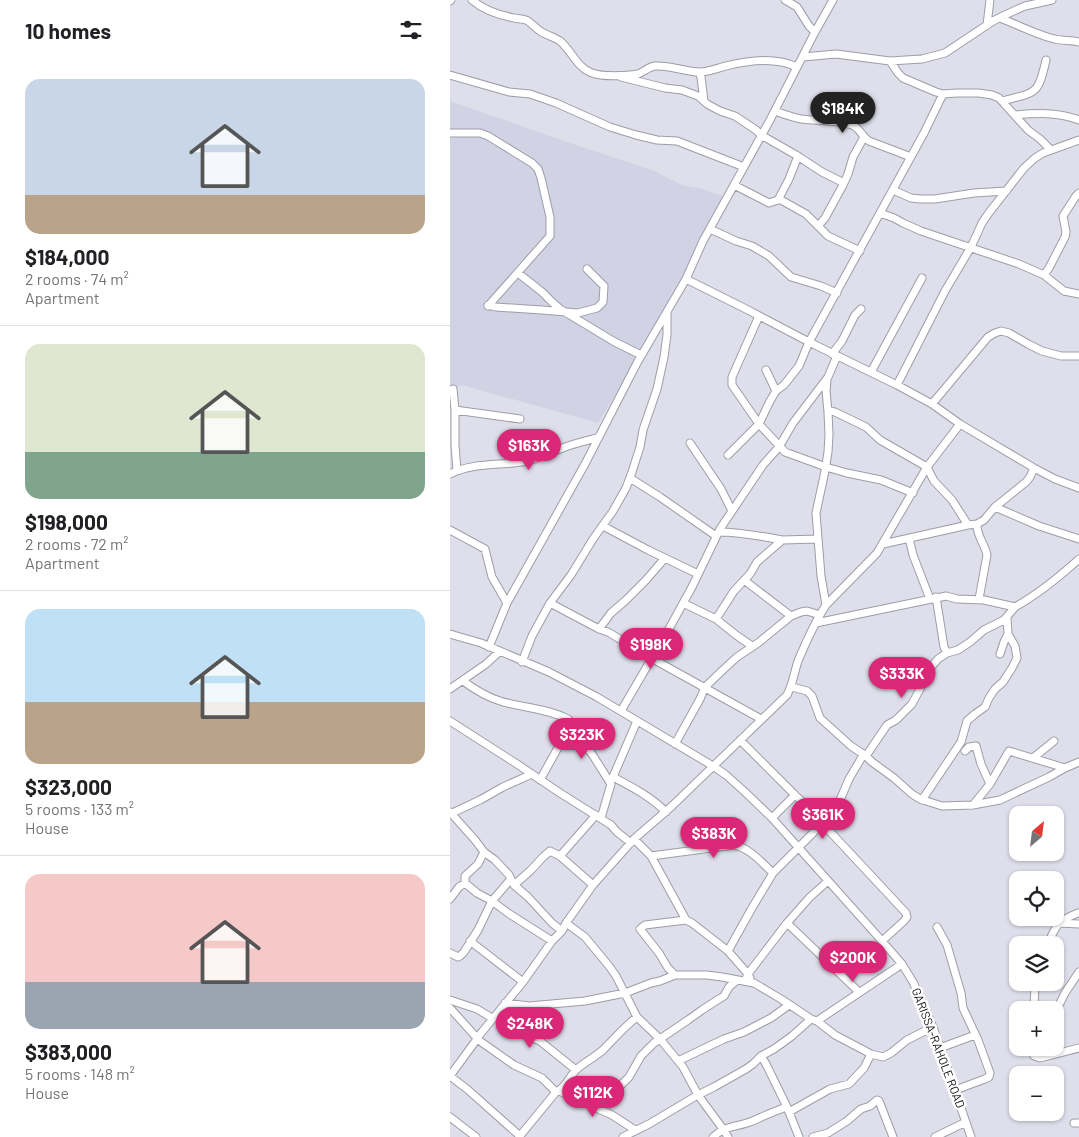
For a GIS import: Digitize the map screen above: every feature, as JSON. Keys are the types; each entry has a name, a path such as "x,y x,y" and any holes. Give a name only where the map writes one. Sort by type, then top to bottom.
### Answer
{"street":[{"path":"472,0 493,13 529,22 538,30 562,42 583,68 604,76 638,74 647,68 659,66 690,72 709,72 744,62 763,60 782,62 797,67"},
{"path":"785,0 798,3 809,26 815,32"},
{"path":"489,647 507,603 584,464 641,355 686,279 710,229 833,0"},
{"path":"987,25 990,0"},
{"path":"803,57 836,54 890,61 922,59 945,53 987,25 1025,6 1052,0"},
{"path":"1000,18 1045,36 1079,42"},
{"path":"1002,101 1035,91 1041,82 1046,60"},
{"path":"890,61 903,78 943,94 957,92 992,95 1002,101 1028,130 1051,150"},
{"path":"699,72 702,77 704,101"},
{"path":"450,75 509,92 530,94 580,112 610,127 657,140 677,141 744,167"},
{"path":"618,75 623,78 664,88 682,90 698,96 720,110 735,116 761,135 822,172 844,183"},
{"path":"728,455 759,424 776,391 784,385 799,366 809,342 893,190 943,94"},
{"path":"774,111 801,119 854,126 869,140 911,156"},
{"path":"1016,115 1032,113 1053,114 1069,116 1079,120"},
{"path":"450,132 480,133 488,136 538,169 550,217 550,236 488,306 578,314 597,308 603,302 604,286 587,269"},
{"path":"818,226 844,183 852,157 864,137"},
{"path":"897,385 982,223 1024,168 1035,158 1042,153 1079,140"},
{"path":"778,200 798,156"},
{"path":"734,185 769,203 782,200 806,214 828,236 860,251"},
{"path":"893,190 911,198 920,199 1006,191"},
{"path":"1044,275 1065,237 1063,216 1079,193"},
{"path":"880,213 921,231 1008,260 1044,275 1064,290 1079,294"},
{"path":"710,229 752,246 769,256 791,278 821,286 836,293"},
{"path":"518,273 566,312 641,355"},
{"path":"871,372 922,278"},
{"path":"686,279 897,385 932,404 960,424 1034,468 1055,479 1079,488"},
{"path":"826,605 821,576 816,513 826,467 829,435 826,391 835,355 854,315 861,309"},
{"path":"522,662 532,636 550,603 571,575 613,511 630,478 661,371 666,342 667,311"},
{"path":"759,316 732,377 732,385 759,424 785,452 826,467 881,480 913,493"},
{"path":"932,404 988,337 1001,331 1009,333 1042,350 1061,356 1079,356"},
{"path":"766,370 776,391"},
{"path":"621,711 683,604 718,534 732,511 763,465 779,446 793,423 828,377"},
{"path":"450,392 453,389 455,410 453,473 467,468 486,465 523,462 561,448 597,438"},
{"path":"455,410 520,419"},
{"path":"828,410 866,427 880,440 927,467 934,481 952,500 968,525"},
{"path":"637,1017 601,1051 576,1070 520,1136 468,1089 450,1076 492,1018 523,982 552,941 562,931 593,885 632,841 666,812 787,695 792,687 798,662 826,605 877,553 927,467 960,424"},
{"path":"690,444 721,489 732,511"},
{"path":"883,544 978,524 995,507 1026,482 1034,468"},
{"path":"630,478 718,534 734,532 782,540 818,539"},
{"path":"995,507 1039,526 1079,539"},
{"path":"978,524 977,530 986,548 987,555 979,599"},
{"path":"603,526 698,574"},
{"path":"450,530 485,549 492,577 507,603"},
{"path":"909,538 912,555 933,598 947,653"},
{"path":"716,619 729,598 757,562 782,540"},
{"path":"599,629 611,613 646,580 665,558"},
{"path":"728,952 773,874 830,816 862,757 866,756 888,725 896,720 912,704 932,666 938,659 947,653 958,650 984,630 1004,620 1015,607 1054,582 1079,559"},
{"path":"744,580 791,616"},
{"path":"816,623 946,596 957,599 979,599 1015,607"},
{"path":"550,603 608,632 761,719"},
{"path":"683,604 716,619 752,646"},
{"path":"675,744 705,687 737,657 758,643 791,616 807,611 820,615"},
{"path":"922,800 962,740 968,721 974,714 985,708 989,698 1003,682 1017,658 1015,646 1008,634 1007,617"},
{"name":"GARISSA-RAHOLE ROAD","path":"450,634 489,647 548,672 597,697 713,766 745,792 772,818 882,940 914,982 933,1027 972,1137"},
{"path":"1000,654 1008,634"},
{"path":"450,689 486,664 499,652"},
{"path":"463,681 474,689 499,701 552,712 569,720 575,735 611,779 646,794 666,812"},
{"path":"792,687 807,691 812,696 820,718 851,746 912,794 922,800 942,806 973,805 1000,800 1079,762"},
{"path":"450,721 611,825 617,832 651,856 686,920"},
{"path":"560,856 599,817 611,784 611,779 637,721"},
{"path":"540,780 564,737 572,730"},
{"path":"740,740 806,805 906,913 907,917 904,921 882,940"},
{"path":"1033,758 1054,742"},
{"path":"965,751 969,747 976,746 990,784"},
{"path":"973,805 990,784 1009,751 1065,768"},
{"path":"532,774 503,786 480,800 450,813 484,852 495,860 509,875 512,882 562,931"},
{"path":"772,818 795,795"},
{"path":"651,856 734,845 742,846 773,874"},
{"path":"484,852 478,864 465,876 465,882 477,893 552,941"},
{"path":"450,953 458,957 460,956 478,930 492,901 512,882 530,871 550,852 560,856 593,885"},
{"path":"600,1110 629,1077 641,1056 654,1043 720,999 729,987 743,979 787,922 828,881"},
{"path":"450,899 465,882"},
{"path":"1064,918 1078,913"},
{"path":"675,975 640,929 645,925 686,920 692,923 728,952 743,979"},
{"path":"787,922 860,992"},
{"path":"566,923 584,937 609,966 637,1017 660,1039 683,1067 698,1095 728,1137"},
{"path":"1064,923 1079,924"},
{"path":"937,927 947,945 961,993 963,1008 976,1035 990,1074 989,1077 955,1090"},
{"path":"470,941 523,982"},
{"path":"450,1008 477,1038 514,1065 542,1078 558,1091 618,1119 629,1135 754,1064 761,1056 774,1049 814,1020 902,964"},
{"path":"1061,1001 1079,972"},
{"path":"505,1003 528,1006 585,1001 625,993 651,983 660,982 675,975 707,975 743,979 754,984 836,1035 871,1054 883,1057 907,1040 933,1027"},
{"path":"450,1000 477,1009 492,1018"},
{"path":"678,1061 724,1039 744,1032 771,1018 789,1005"},
{"path":"499,1011 525,1035 540,1041 576,1070"},
{"path":"940,1048 976,1035"},
{"path":"1064,1052 1079,1048"},
{"path":"713,1137 723,1129 748,1123 774,1111 788,1109 830,1089 849,1084 864,1068 871,1054"},
{"path":"761,1056 788,1109 799,1137"},
{"path":"1034,1056 1040,1058 1048,1056"},
{"path":"813,1137 828,1133 861,1109 870,1106 878,1100 893,1137"},
{"path":"450,1117 476,1137"},
{"path":"935,1137 966,1122"}],"shaded area":[{"path":"450,101 652,170 682,185 703,189 728,198 645,346 598,423 462,385 455,388 450,386"}]}
